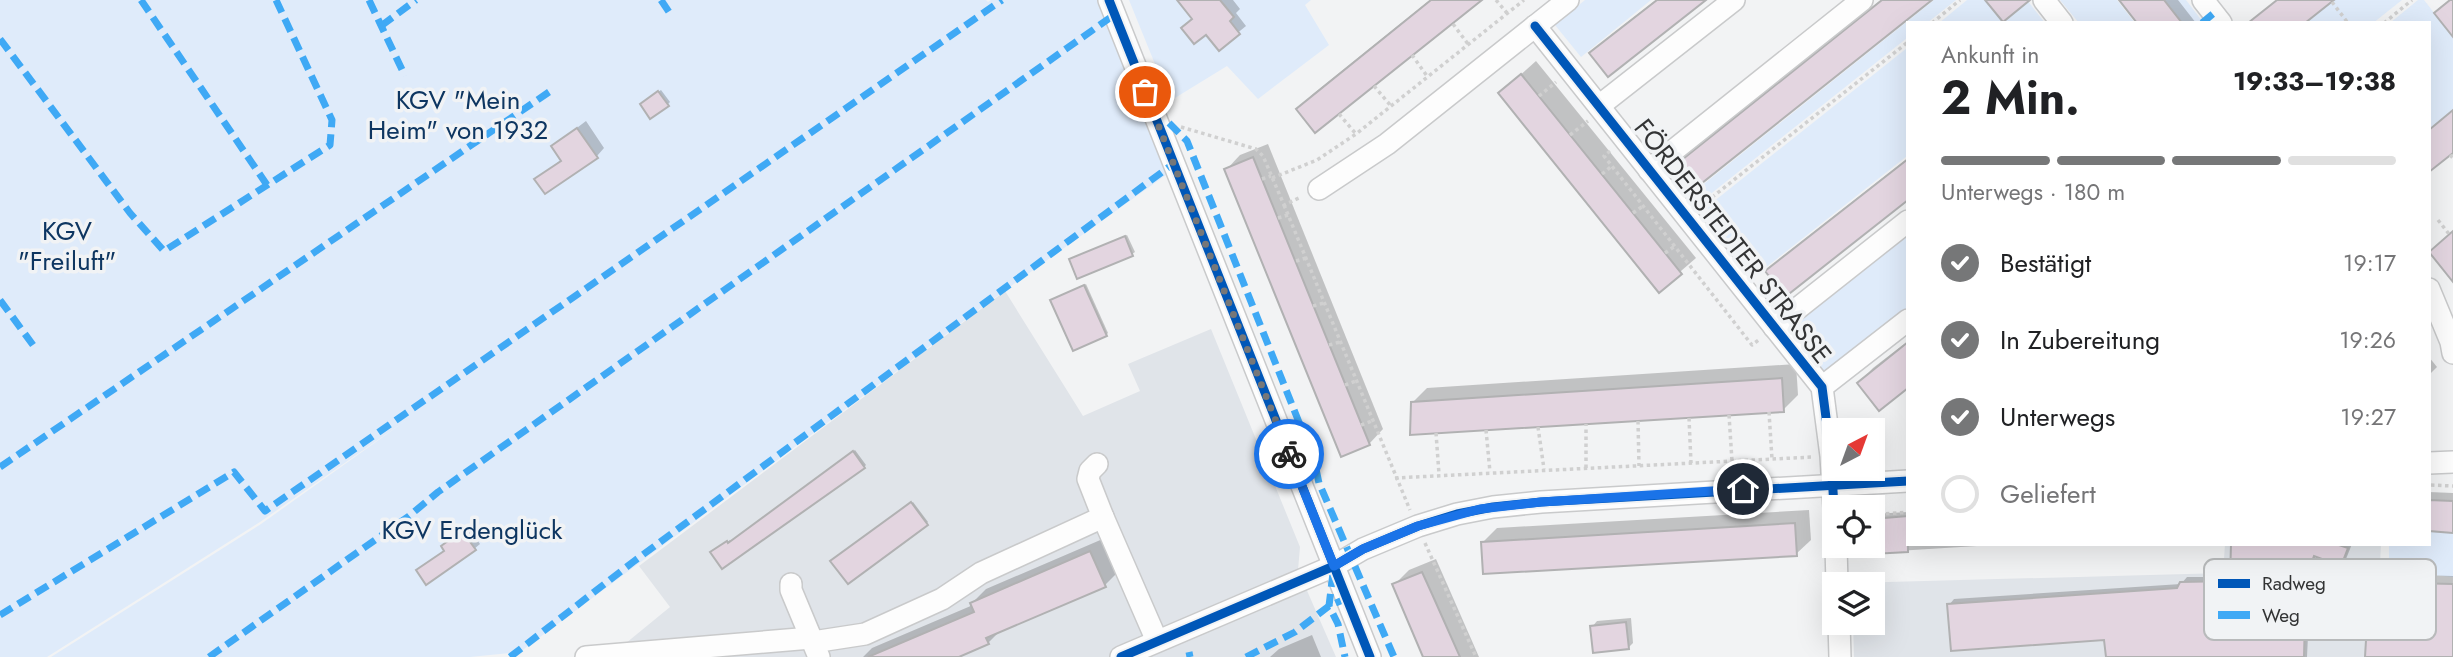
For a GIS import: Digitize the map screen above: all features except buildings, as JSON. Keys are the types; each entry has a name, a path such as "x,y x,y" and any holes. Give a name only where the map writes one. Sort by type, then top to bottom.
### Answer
{"street":[{"path":"1109,0 1162,121 1370,657"},
{"path":"1319,190 1387,144 1568,0"},
{"name":"FÖRDERSTEDTER STRASSE","path":"1600,106 1734,0"},
{"name":"FÖRDERSTEDTER STRASSE","path":"1649,170 1862,0"},
{"path":"2043,0 2060,21"},
{"name":"FÖRDERSTEDTER STRASSE","path":"1535,26 1822,387 1826,418"},
{"name":"FÖRDERSTEDTER STRASSE","path":"1774,327 1906,223"},
{"path":"2431,294 2453,353"},
{"name":"FÖRDERSTEDTER STRASSE","path":"1822,387 1906,322"},
{"path":"2431,463 2453,462"},
{"path":"1097,464 1090,471 1088,480 1157,641"},
{"name":"FÖRDERSTEDTER STRASSE","path":"1833,481 1833,495"},
{"path":"1126,656 1334,566 1363,549 1418,526 1467,512 1517,504 1906,481"},
{"path":"586,657 814,646 865,634 942,599 981,573 1103,517"},
{"path":"791,584 814,646"},
{"path":"1839,635 1840,657"}],"path":[{"path":"1496,0 1507,13"},
{"path":"1262,179 1317,160 1356,134 1524,0"},
{"path":"1935,21 1961,0"},
{"path":"2386,21 2412,0"},
{"path":"2332,2 2346,21"},
{"path":"1453,24 1468,44"},
{"path":"1687,217 1906,44"},
{"path":"1412,55 1427,76"},
{"path":"1374,86 1391,106"},
{"path":"1339,114 1356,134"},
{"path":"1162,121 1256,149 1263,156 1395,478 1476,657"},
{"path":"1625,139 1604,156 1752,345 1774,327"},
{"path":"1602,174 1612,166"},
{"path":"1284,205 1319,190"},
{"path":"1633,213 1643,206"},
{"path":"1278,218 1288,215"},
{"path":"2438,220 2449,234"},
{"path":"1665,253 1675,246"},
{"path":"1296,261 1306,258"},
{"path":"1313,306 1324,303"},
{"path":"1329,345 1340,342"},
{"path":"1345,385 1356,381"},
{"path":"1769,412 1772,459"},
{"path":"1729,415 1732,461"},
{"path":"1689,418 1691,463"},
{"path":"1362,425 1372,421"},
{"path":"1638,421 1639,466"},
{"path":"1586,424 1586,468"},
{"path":"1538,427 1544,469"},
{"path":"1486,430 1490,472"},
{"path":"1436,433 1439,474"},
{"path":"1395,478 1822,456"},
{"path":"2431,485 2453,486"},
{"path":"1885,514 1906,512"}],"shaded area":[{"path":"1005,291 1083,416 1140,391 1128,364 1211,329 1300,547 1298,570 1336,657 609,657 670,607 639,566"},
{"path":"2225,546 2381,546 2380,559 2224,559"},
{"path":"2204,574 2204,640 2436,640 2436,584 2453,584 2453,638 2427,657 1854,657 1853,635 1885,635 1885,582"}],"green space":[{"path":"0,0 1097,0 1166,175 1004,291 520,652 470,657 51,657 261,524 408,419 260,522 47,657 0,657"},
{"path":"1129,0 1311,0 1305,5 1329,45 1258,99 1227,66 1170,101"},
{"path":"1585,0 1651,0 1581,57 1555,25"},
{"path":"1934,0 1956,0 1930,21 1908,21"},
{"path":"1967,0 2027,0 2043,21 1941,21"},
{"path":"2060,0 2117,0 2133,21 2077,21"},
{"path":"2164,0 2186,0 2202,21 2180,21"},
{"path":"2334,0 2402,0 2376,21 2308,21"},
{"path":"2418,0 2424,0 2453,37 2453,111 2431,128 2431,21 2392,21"},
{"path":"1906,22 1906,39 1698,204 1690,195"},
{"path":"1906,49 1906,157 1755,276 1703,210"},
{"path":"1906,227 1906,314 1826,377 1785,324"},
{"path":"2431,531 2453,533 2453,577 2436,575 2436,559 2389,559 2389,546 2431,546"}],"marked path":[{"path":"141,0 267,185"},
{"path":"0,39 130,213 164,251 330,145 332,120 276,0"},
{"path":"369,0 405,76"},
{"path":"381,26 416,0"},
{"path":"661,0 669,12"},
{"path":"0,615 234,472 265,511 1002,0"},
{"path":"2204,21 2214,13"},
{"path":"209,657 1114,15"},
{"path":"0,467 549,92"},
{"path":"1169,123 1187,141 1314,460 1319,483 1394,657"},
{"path":"510,657 633,562 1173,164"},
{"path":"0,300 33,345"},
{"path":"1333,573 1329,606 1338,624 1345,657"},
{"path":"1246,657 1295,632 1329,606 1352,596"},
{"path":"1189,652 1190,657"}],"cycle path":[{"path":"1109,0 1370,657"},
{"path":"1535,26 1822,387 1833,495"},
{"path":"1121,657 1334,566 1363,549 1418,526 1457,514 1541,502 1906,481"}],"way so far":[{"path":"1145,92 1289,454"}],"route":[{"path":"1289,454 1334,566 1363,549 1418,526 1480,509 1541,502 1743,489"}],"park label":[{"name":"KGV \"Mein Heim\" von 1932","path":"458,115"},
{"name":"KGV \"Freiluft\"","path":"67,246"},
{"name":"KGV Erdenglück","path":"472,530"}]}
